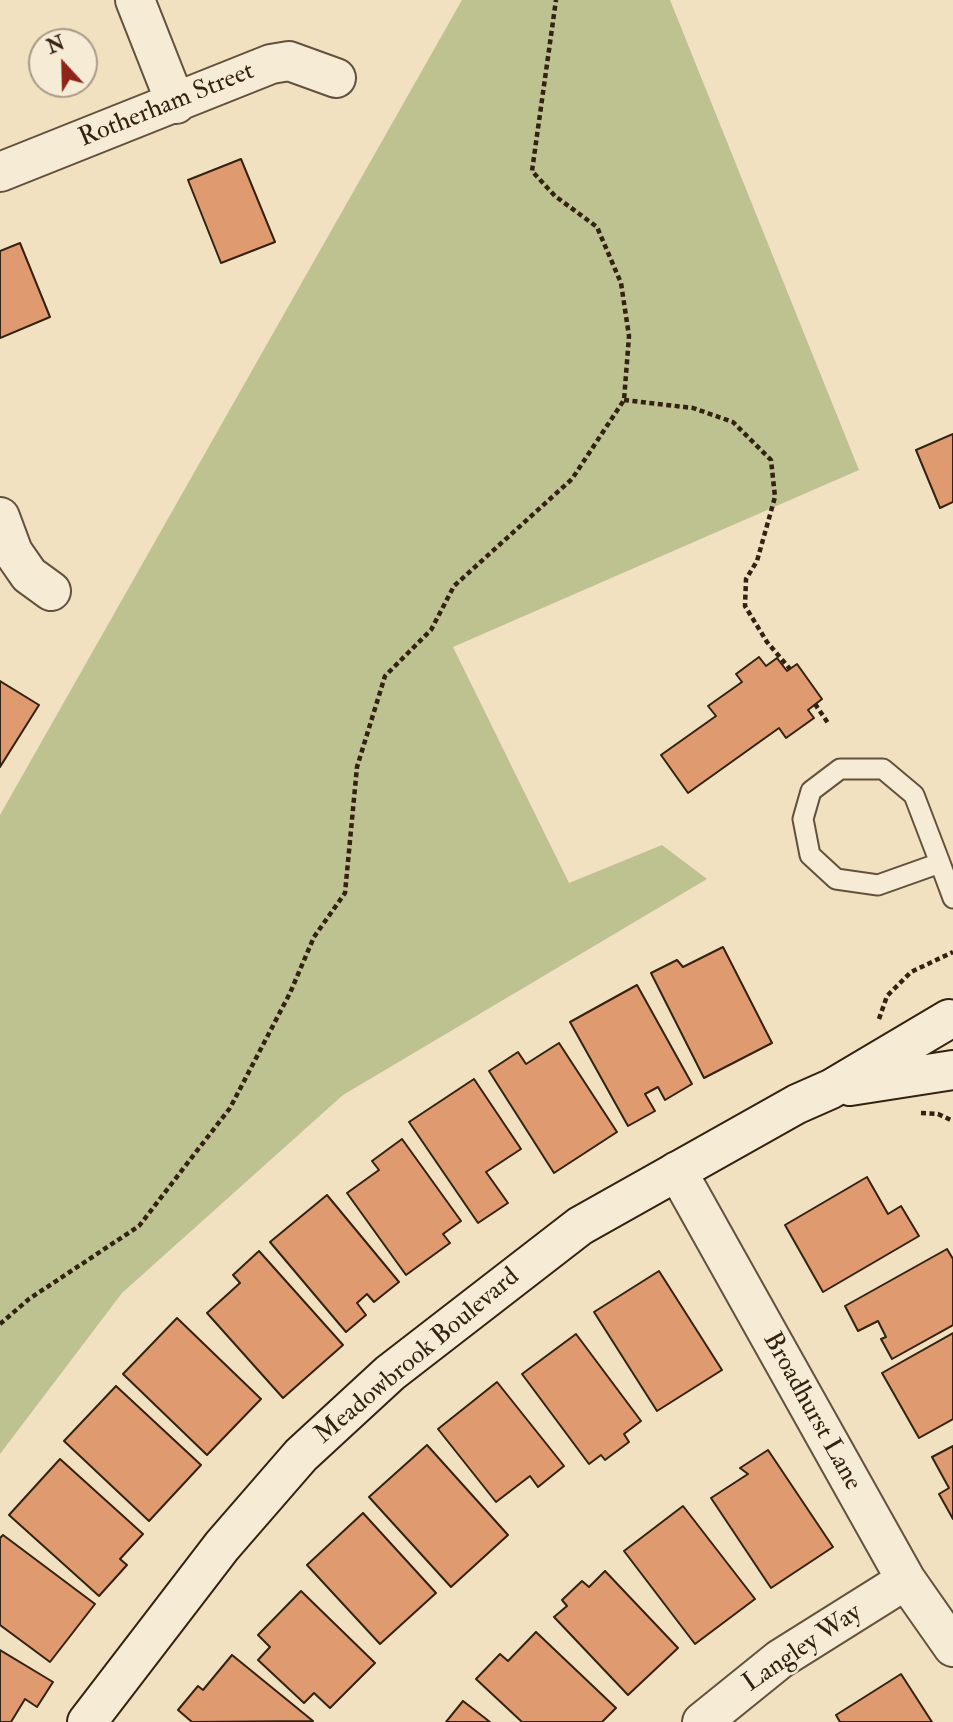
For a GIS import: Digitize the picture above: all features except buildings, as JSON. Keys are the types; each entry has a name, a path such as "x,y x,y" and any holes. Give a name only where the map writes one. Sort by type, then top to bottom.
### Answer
{"street":[{"path":"135,0 176,104"},
{"name":"Rotherham Street","path":"0,172 271,64 289,61 336,78"},
{"path":"0,517 13,552 29,575 51,591"},
{"name":"Meadowbrook Boulevard","path":"87,1722 222,1546 301,1455 390,1373 580,1226 797,1104 831,1089 952,1024"},
{"name":"Meadowbrook Boulevard","path":"831,1089 953,1070"},
{"name":"Broadhurst Lane","path":"677,1171 906,1580 953,1647"},
{"name":"Langley Way","path":"702,1722 780,1660 906,1580"}],"lane":[{"path":"940,863 878,885 836,879 810,855 803,819 811,791 840,769 883,769 914,795 940,863 953,898"}],"path":[{"path":"0,1324 29,1299 139,1226 230,1108 290,993 314,937 345,893 357,767 385,676 431,630 454,586 572,478 624,400 629,336 621,283 597,227 555,197 532,171 556,0"},
{"path":"624,400 693,408 733,422 771,460 775,498 757,561 746,579 745,606 767,642 790,669"},
{"path":"815,704 828,723"},
{"path":"881,1028 879,1020 887,996 911,972 953,952"},
{"path":"917,1113 938,1114 953,1121"}],"green space":[{"path":"462,0 670,0 859,470 453,647 569,883 662,845 707,879 343,1095 122,1293 0,1454 0,815"}]}
